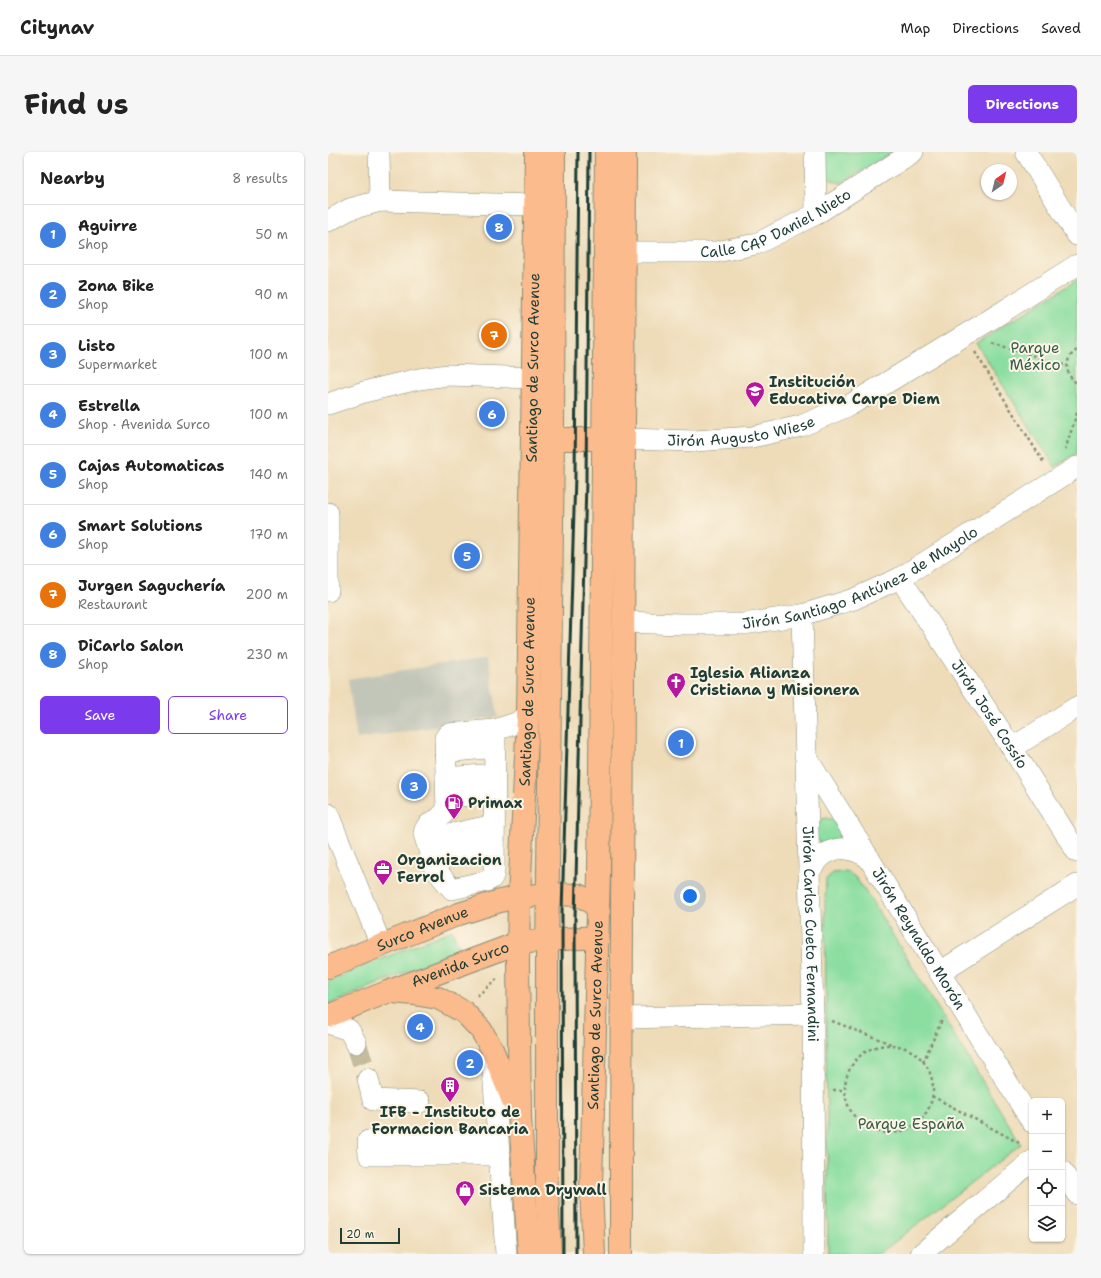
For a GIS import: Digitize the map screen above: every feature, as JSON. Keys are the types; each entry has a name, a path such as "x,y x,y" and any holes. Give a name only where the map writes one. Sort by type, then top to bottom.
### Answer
{"main road":[{"name":"Santiago de Surco Avenue","path":"528,1254 520,1117 518,943 509,899 520,869 528,716 536,152"},
{"name":"Santiago de Surco Avenue","path":"550,1254 547,1190 548,894 553,440 554,152"},
{"name":"Santiago de Surco Avenue","path":"606,152 614,439 624,622 621,1254"},
{"name":"Santiago de Surco Avenue","path":"594,1254 591,1189 599,911 601,733 624,252 625,152"},
{"path":"553,440 614,439"},
{"path":"601,733 623,665"},
{"path":"509,899 548,894 578,895 590,901 599,911"},
{"name":"Surco Avenue","path":"328,967 459,914 509,899"},
{"name":"Avenida Surco","path":"328,1016 387,992 518,943 598,938"},
{"path":"387,992 438,998 464,1012 481,1030 492,1049 520,1117"},
{"path":"591,1189 612,1254"}],"street":[{"path":"379,152 380,201"},
{"path":"816,152 816,214"},
{"name":"Calle CAP Daniel Nieto","path":"624,252 716,252 756,244 816,214 913,152"},
{"path":"1026,152 1077,235"},
{"path":"328,221 350,209 380,201 535,206"},
{"name":"Jirón Augusto Wiese","path":"614,439 694,441 752,437 801,426 850,405 1077,265"},
{"path":"328,404 364,392 397,384 448,375 533,378"},
{"name":"Jirón Santiago Antúnez de Mayolo","path":"624,622 743,624 802,615 854,599 900,578 1077,467"},
{"path":"328,513 328,591"},
{"name":"Jirón José Cossío","path":"900,578 1012,748 1077,852"},
{"name":"Jirón Carlos Cueto Fernandini","path":"802,615 809,871 820,1016 814,1254"},
{"path":"1012,748 1077,707"},
{"path":"459,914 440,837 447,810 445,738 448,734 495,738 528,716"},
{"path":"495,738 494,835 491,873 509,899"},
{"name":"Jirón Reynaldo Morón","path":"805,755 1029,1117"},
{"path":"446,788 494,783"},
{"path":"328,814 380,945"},
{"path":"452,889 435,869 424,834 424,829 428,825 440,837 494,835"},
{"path":"809,871 821,857 839,849 857,851 869,858"},
{"path":"452,889 491,873 520,869"},
{"path":"940,972 1077,885"},
{"path":"622,1018 820,1016"},
{"path":"328,1023 349,1030 356,1043"},
{"path":"492,1049 506,1254"},
{"path":"368,1079 373,1100 420,1102"},
{"path":"368,1141 472,1141 499,1147 368,1156 368,1141"},
{"path":"921,1254 1026,1153"},
{"path":"1065,1176 1077,1194"}],"path":[{"path":"965,335 1067,366"},
{"path":"965,335 1055,480"},
{"path":"1077,350 1071,354 1067,366 1070,377 1077,383"},
{"path":"1065,450 1077,413"},
{"path":"820,1016 892,1044 904,1047 924,1062 930,1072 933,1084 932,1096 928,1109 921,1120 910,1128 897,1132 884,1132 871,1129 860,1123 846,1102 844,1090 846,1076 853,1062 864,1052 877,1046 892,1044"},
{"path":"924,1062 943,1018"},
{"path":"932,1096 1026,1153"}],"shaded area":[{"path":"488,657 498,717 357,739 348,679"}],"green space":[{"path":"822,152 893,152 842,183 832,180 825,175"},
{"name":"Parque México","path":"1077,280 1077,453 1055,467 976,343"},
{"path":"826,818 835,820 839,827 840,834 839,839 823,844 816,839 816,825 822,819"},
{"name":"Parque España","path":"846,871 855,877 870,898 1021,1144 879,1254 828,1254 826,879 833,873"},
{"path":"452,930 460,949 328,1005 328,981"}],"tunnel":[{"path":"356,1043 368,1079"}],"railway":[{"path":"563,1254 562,912 575,476 578,152"},
{"path":"576,1254 575,919 586,481 589,152"}],"place":[{"name":"DiCarlo Salon","path":"499,227"},
{"name":"Jurgen Saguchería","path":"494,335"},
{"name":"Institución Educativa Carpe Diem","path":"755,408"},
{"name":"Smart Solutions","path":"492,414"},
{"name":"Cajas Automaticas","path":"467,556"},
{"name":"Iglesia Alianza Cristiana y Misionera","path":"676,699"},
{"name":"Aguirre","path":"681,743"},
{"name":"Listo","path":"414,786"},
{"name":"Primax","path":"454,820"},
{"name":"Organizacion Ferrol","path":"383,886"},
{"name":"Estrella","path":"420,1027"},
{"name":"Zona Bike","path":"470,1063"},
{"name":"IFB - Instituto de Formacion Bancaria","path":"450,1103"},
{"name":"Sistema Drywall","path":"465,1207"}]}
